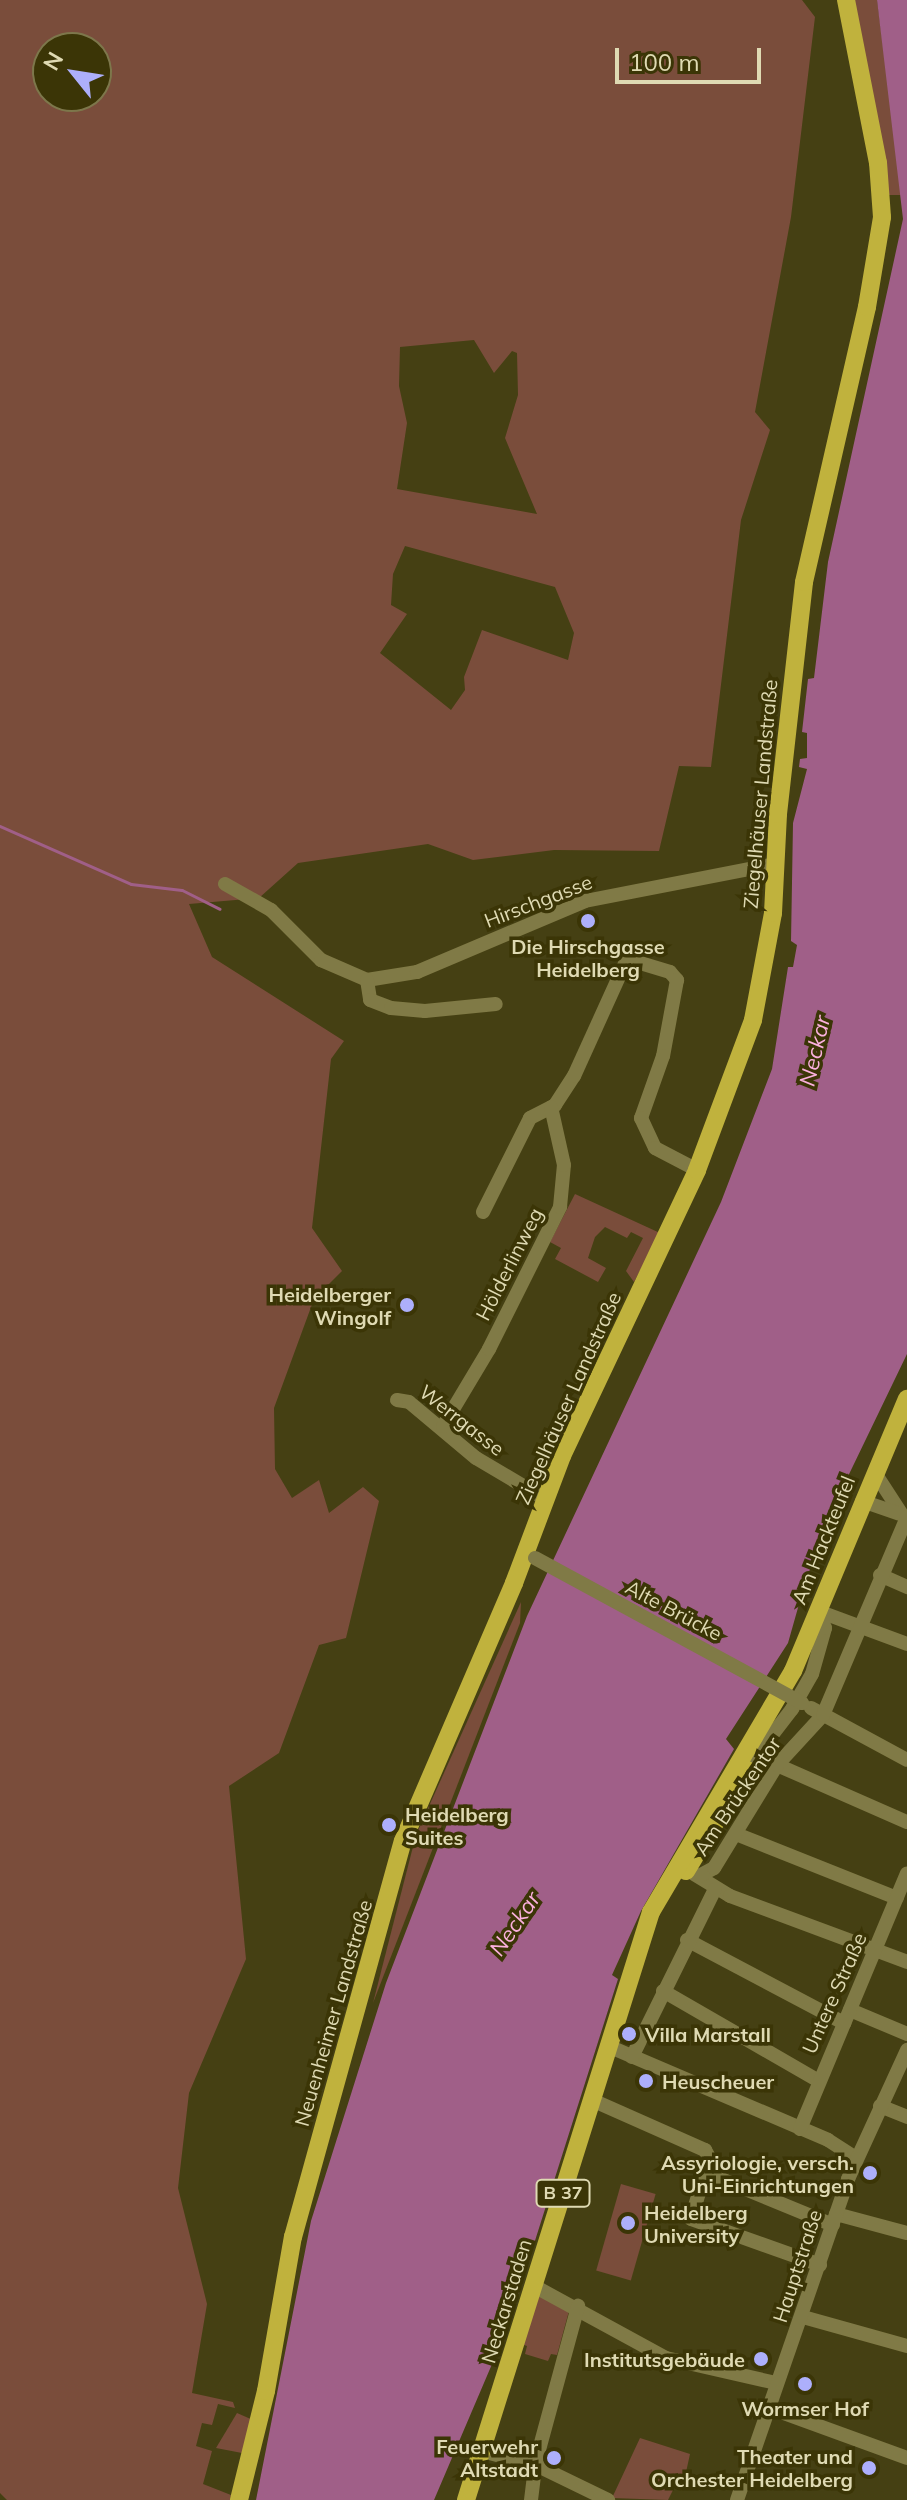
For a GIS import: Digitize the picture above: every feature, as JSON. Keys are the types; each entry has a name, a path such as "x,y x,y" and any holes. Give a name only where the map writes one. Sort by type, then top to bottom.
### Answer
{"main road":[{"name":"Ziegelhäuser Landstraße","path":"530,1556 545,1499 697,1170 753,1020 770,937 804,582 865,317 882,217 878,163 846,0"},
{"name":"Am Hackteufel","path":"780,1697 907,1399"},
{"name":"Neuenheimer Landstraße","path":"239,2500 266,2391 293,2237 399,1855 530,1556"},
{"name":"Neckarstaden","path":"688,1870 780,1697"},
{"name":"Neckarstaden","path":"466,2500 592,2100 626,2051 645,1933 688,1870 749,1765 770,1716"}],"street":[{"name":"Hirschgasse","path":"367,980 427,969 585,901 775,864"},
{"path":"225,884 275,914 321,960 367,980 370,1000 391,1008 496,1004"},
{"path":"483,1212 527,1122 551,1107 584,1057 622,961 670,972 677,984 663,1056 642,1103 642,1128 663,1155 697,1170"},
{"name":"Hölderlinweg","path":"443,1426 481,1363 560,1207 564,1165 551,1107"},
{"name":"Werrgasse","path":"397,1400 405,1399 443,1426 476,1458 545,1499"},
{"path":"875,1473 905,1516"},
{"path":"862,1501 905,1516"},
{"name":"Am Brückentor","path":"688,1870 712,1870 741,1836 777,1765 809,1730 861,1624 905,1516"},
{"name":"Alte Brücke","path":"530,1556 907,1760"},
{"path":"880,1575 907,1587"},
{"path":"817,1611 861,1624 907,1644"},
{"path":"749,1765 792,1709 812,1674 825,1628 817,1611"},
{"path":"777,1765 907,1822"},
{"path":"741,1836 897,1898"},
{"path":"688,1870 719,1891 907,1962"},
{"name":"Untere Straße","path":"800,2129 817,2080 907,1873"},
{"path":"719,1891 687,1940 643,2028 626,2051 800,2129 856,2158"},
{"path":"687,1940 847,2016 907,2034"},
{"path":"663,1991 817,2080"},
{"name":"Hauptstraße","path":"737,2500 738,2484 786,2350 818,2288 830,2220 907,2051"},
{"path":"592,2100 705,2150 715,2159 714,2172"},
{"path":"880,2106 907,2117"},
{"path":"820,2265 691,2219 705,2173 714,2172 830,2220 907,2233"},
{"path":"534,2286 578,2306 666,2358 776,2383"},
{"path":"531,2500 578,2306"},
{"path":"803,2317 907,2346"},
{"path":"767,2407 907,2458"},
{"path":"482,2451 538,2466 608,2500"}],"shaded area":[{"path":"0,0 802,0 815,17 791,217 755,412 770,430 741,520 711,767 679,766 659,851 554,850 473,860 428,844 298,863 259,898 189,904 212,957 344,1041 331,1059 312,1228 342,1271 314,1299 274,1408 275,1469 292,1498 319,1480 329,1513 363,1487 379,1501 346,1638 319,1645 279,1753 229,1786 246,1959 189,2093 178,2188 207,2304 192,2393 233,2402 235,2408 218,2404 212,2425 202,2423 196,2446 212,2451 203,2484 231,2495 230,2500 7,2500 0,2493","holes":["474,340 494,373 512,351 517,353 518,395 505,438 537,514 397,489 407,423 399,386 400,347","405,546 555,587 574,633 568,660 482,630 464,677 465,690 451,710 380,653 407,614 391,605 393,574"]},
{"path":"853,0 877,0 903,195 888,195"},
{"path":"575,1194 660,1233 634,1282 626,1271 643,1238 631,1232 627,1238 605,1227 595,1237 588,1258 606,1268 598,1282 555,1259 561,1248 550,1242"},
{"path":"521,1602 520,1623 373,2003 416,1835"},
{"path":"621,2184 656,2194 631,2280 596,2271"},
{"path":"538,2294 569,2311 557,2355 551,2354 548,2361 525,2354 527,2346 521,2344"},
{"path":"237,2413 253,2420 242,2453 216,2448"},
{"path":"640,2438 690,2454 683,2486 676,2484 668,2500 612,2498"}],"water":[{"name":"Neckar","path":"877,0 907,0 907,1354 825,1524 828,1530 807,1576 788,1643 726,1739 734,1749 641,1911 612,1975 618,1979 507,2329 434,2500 256,2500 311,2221 386,1983 527,1616 721,1202 772,1069 788,967 793,967 797,945 791,941 793,823 807,769 799,767 800,759 807,758 807,733 802,732 808,679 814,678 828,562 903,219"}],"waterway":[{"path":"0,826 131,884 182,890 220,909"}],"place":[{"name":"Die Hirschgasse Heidelberg","path":"588,921"},
{"name":"Heidelberger Wingolf","path":"407,1305"},
{"name":"Heidelberg Suites","path":"389,1825"},
{"name":"Villa Marstall","path":"629,2034"},
{"name":"Heuscheuer","path":"646,2081"},
{"name":"Assyriologie, versch. Uni-Einrichtungen","path":"870,2173"},
{"name":"Heidelberg University","path":"628,2223"},
{"name":"Institutsgebäude","path":"761,2359"},
{"name":"Wormser Hof","path":"805,2384"},
{"name":"Feuerwehr Altstadt","path":"554,2458"},
{"name":"Theater und Orchester Heidelberg","path":"869,2468"}]}
